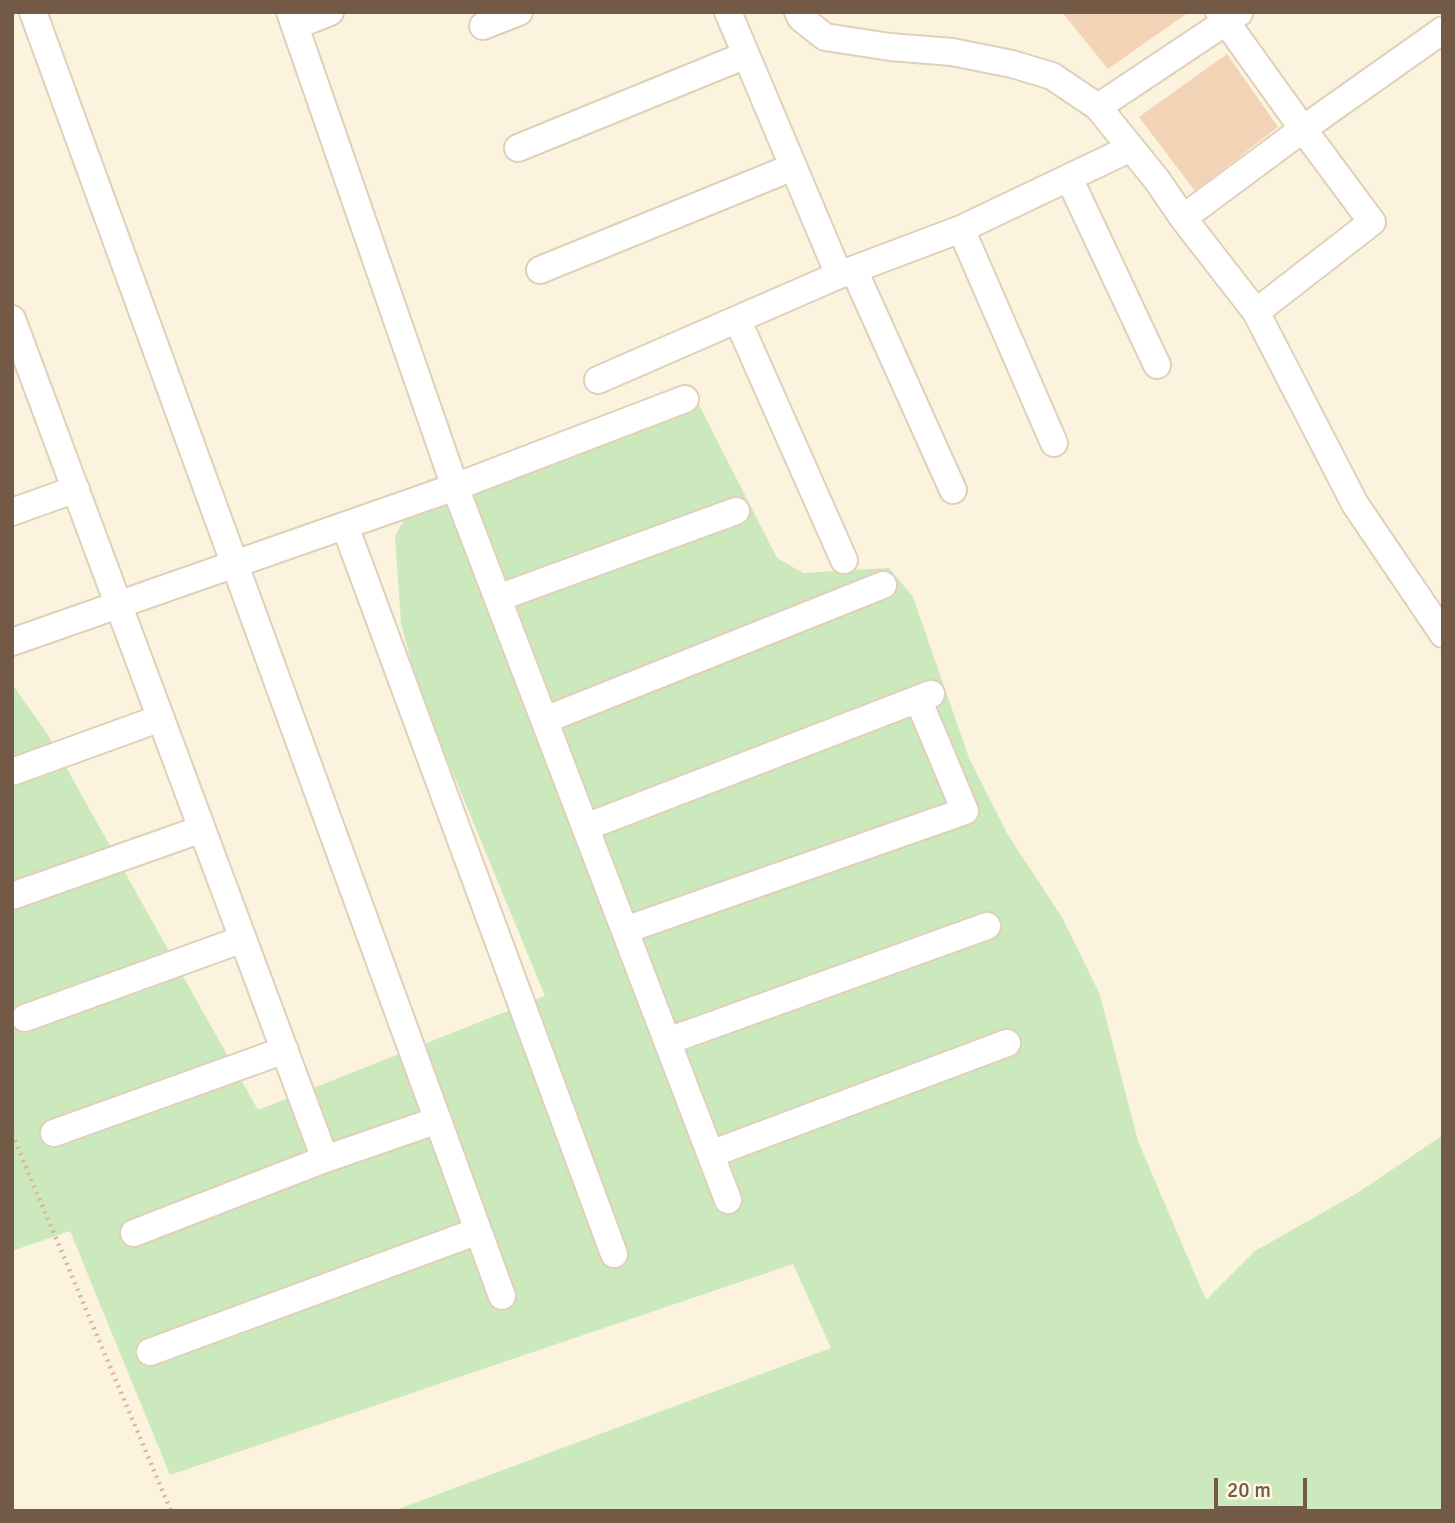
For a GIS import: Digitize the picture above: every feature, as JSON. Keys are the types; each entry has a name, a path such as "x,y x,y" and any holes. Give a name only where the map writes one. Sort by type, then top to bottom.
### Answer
{"street":[{"path":"33,12 502,1296"},
{"path":"330,12 293,19 455,487 728,1200"},
{"path":"483,26 519,12"},
{"path":"728,12 793,167 953,490"},
{"path":"798,12 801,18 825,37 890,47 952,52 1012,64 1052,76 1097,107 1256,312 1355,504 1443,634"},
{"path":"1097,107 1228,16 1303,129 1372,222 1256,312"},
{"path":"1183,218 1443,30"},
{"path":"518,148 746,55"},
{"path":"598,380 847,272 961,229 1131,148"},
{"path":"540,270 793,167"},
{"path":"1069,178 1157,365"},
{"path":"961,229 1054,443"},
{"path":"12,319 23,381 76,489 325,1160"},
{"path":"738,321 844,559"},
{"path":"12,642 455,487 685,399"},
{"path":"12,512 76,489"},
{"path":"498,597 736,511"},
{"path":"345,526 614,1254"},
{"path":"545,720 883,585"},
{"path":"586,827 925,697 965,811 625,930"},
{"path":"12,772 161,718"},
{"path":"12,896 202,829"},
{"path":"668,1041 987,926"},
{"path":"25,1018 243,939"},
{"path":"711,1154 1007,1043"},
{"path":"54,1133 285,1050"},
{"path":"134,1233 325,1160 438,1121"},
{"path":"150,1352 478,1231"}],"path":[{"path":"12,1134 170,1511"}],"green space":[{"path":"696,399 777,558 803,573 889,568 913,597 969,758 1008,835 1063,919 1100,995 1138,1141 1206,1300 1255,1251 1359,1192 1443,1135 1443,1511 393,1511 831,1348 793,1264 170,1475 70,1231 12,1251 12,684 48,735 258,1110 545,996 417,686 401,623 395,536 427,480"}],"building":[{"path":"1062,12 1189,12 1108,69"},
{"path":"1227,54 1278,127 1195,191 1139,117"}]}
